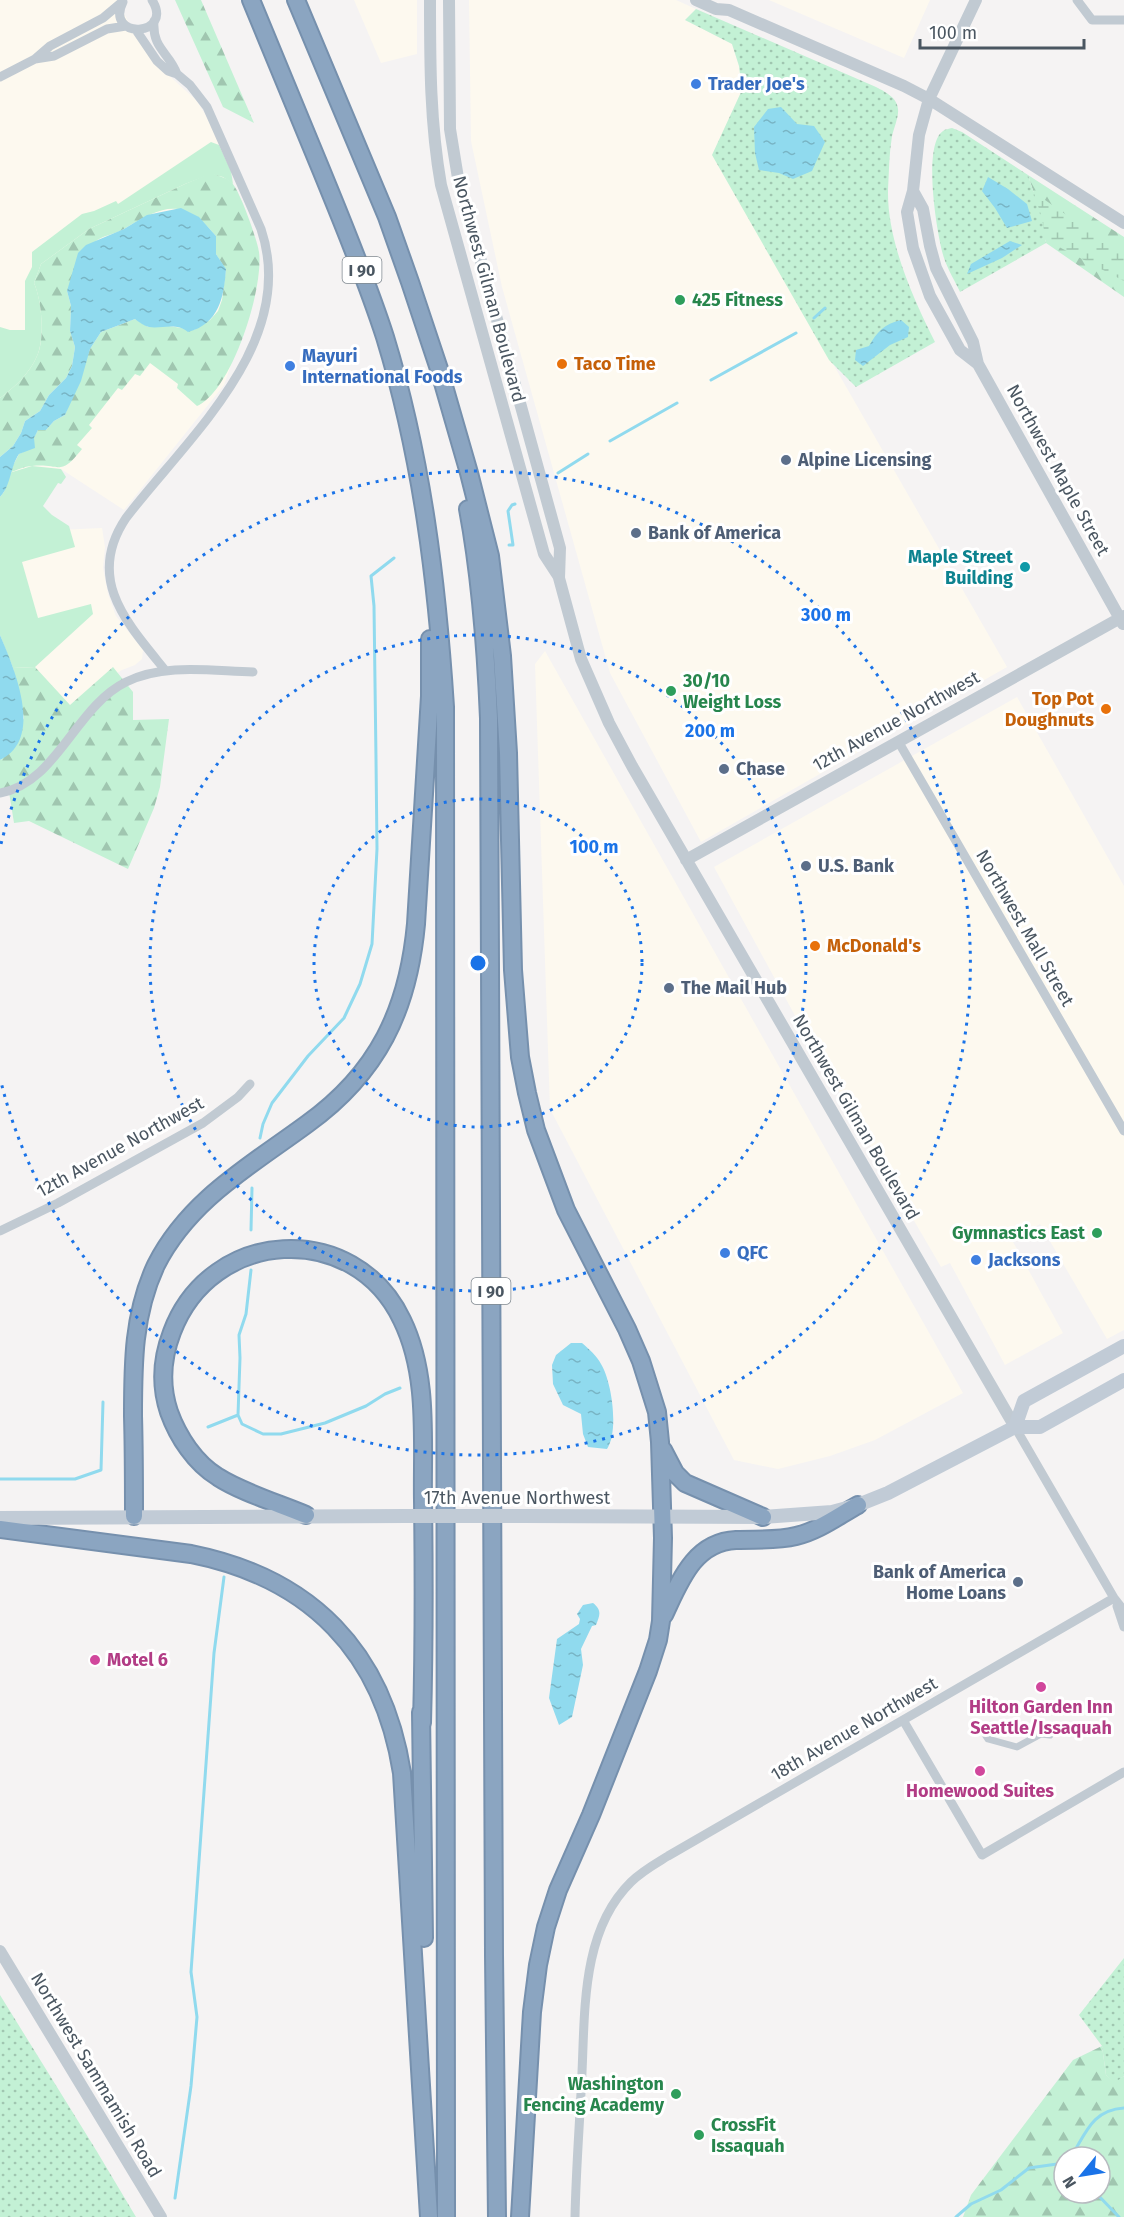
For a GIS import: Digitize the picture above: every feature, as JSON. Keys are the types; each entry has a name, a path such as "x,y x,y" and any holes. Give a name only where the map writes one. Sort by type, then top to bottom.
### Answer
{"highway":[{"name":"I 90","path":"251,0 362,268 385,338 406,415 417,468 431,554 440,635 444,707 446,2217"},
{"name":"I 90","path":"296,0 387,217 439,369 474,541 486,652 489,718 497,2217"},
{"path":"439,369 488,546 496,601 508,753 513,970 520,1057 526,1093 536,1130 566,1210 641,1361 657,1412 660,1442 661,1621 658,1640 591,1815 558,1890 546,1927 532,2012 520,2217"},
{"path":"134,1516 135,1334 144,1295 157,1265 191,1214 210,1195 308,1124 331,1105 361,1073 384,1040 406,989 412,958 430,696 431,554"},
{"path":"306,1515 218,1477 186,1446 174,1425 167,1406 163,1382 168,1344 183,1309 211,1276 244,1257 266,1250 308,1249 328,1253 351,1263 369,1275 392,1302 403,1320 420,1370 424,1638 422,1723 426,2146"},
{"path":"660,1442 675,1473 685,1483 763,1517"},
{"path":"661,1621 689,1567 708,1548 725,1541 796,1536 816,1529 858,1505"},
{"path":"0,1529 191,1554 249,1569 276,1582 309,1605 345,1639 363,1663 390,1717 402,1773 429,2217"}],"main road":[{"path":"1015,1427 1024,1401 1124,1346"},
{"name":"17th Avenue Northwest","path":"0,1518 306,1515 763,1517 832,1512 858,1505 913,1482 1015,1427 1040,1427 1124,1380"}],"street":[{"path":"152,0 156,11 153,31 156,42 174,65 177,74"},
{"name":"Northwest Gilman Boulevard","path":"430,0 431,99 441,185 544,554 559,578 581,659 595,694 686,860 1114,1598 1124,1611"},
{"name":"Northwest Gilman Boulevard","path":"449,0 450,129 458,178 560,548 559,578"},
{"path":"696,0 716,9 726,5 929,99 1124,223"},
{"name":"Northwest Maple Street","path":"976,0 929,99 919,135 914,191 907,212 913,248 923,282 960,350 978,364 1123,620"},
{"path":"1077,0 1092,21 1124,20"},
{"path":"123,1 120,12 131,28 157,61 168,71 177,74 196,92 211,114 264,237 268,255 266,303 247,358 226,395 126,518 118,529 111,546 109,576 116,602 130,627 165,670"},
{"path":"0,77 35,59 50,46 103,18 123,1"},
{"path":"35,59 54,56 107,29 146,28 154,21"},
{"name":"12th Avenue Northwest","path":"686,860 898,741 1123,620"},
{"path":"0,793 9,792 40,772 90,710 108,694 133,679 165,670 253,672"},
{"name":"Northwest Mall Street","path":"898,741 1124,1131"},
{"name":"12th Avenue Northwest","path":"0,1231 58,1203 203,1123 238,1097 250,1084"},
{"name":"Northwest Gilman Boulevard","path":"1114,1598 1124,1627"},
{"name":"18th Avenue Northwest","path":"575,2217 578,2115 585,2004 591,1960 603,1924 629,1884 652,1865 1114,1598"},
{"path":"903,1720 982,1855 1124,1772"},
{"path":"984,1732 988,1739 1017,1747 1041,1734 1050,1735"},
{"name":"Northwest Sammamish Road","path":"0,1951 161,2217"}],"shaded area":[{"path":"0,0 117,0 138,40 154,62 196,100 210,122 253,231 259,252 259,273 255,296 224,385 124,510 61,469 51,474 33,495 59,530 102,528 105,547 103,568 108,594 116,616 143,650 142,659 101,683 0,779"},
{"path":"354,0 417,0 417,54 381,63"},
{"path":"469,0 676,0 696,9 685,20 732,44 739,66 742,90 713,155 1007,667 701,842 610,673 502,287 471,141"},
{"path":"769,0 930,0 904,58"},
{"path":"545,651 963,1393 875,1440 830,1456 778,1469 734,1460 550,1109 535,664"},
{"path":"1017,697 1124,886 1124,1330 1107,1339 1040,1224 1012,1240 1063,1333 1005,1365 950,1263 941,1267 799,1023 714,867"}],"green space":[{"path":"175,0 201,0 254,123 223,107"},
{"path":"696,9 876,87 890,95 897,105 898,115 890,150 888,190 892,229 910,288 935,342 856,387 829,360 712,155 742,90 739,66 732,44 685,20"},
{"path":"952,128 962,132 1028,175 1042,218 1046,243 960,292 944,258 935,212 932,172 937,140 944,130"},
{"path":"211,142 219,145 231,171 233,184 223,177 211,174 185,184 89,229 41,264 34,283 42,319 41,340 37,356 26,374 0,398 0,327 25,330 25,281 32,267 32,252 82,214 116,201 118,204"},
{"path":"986,159 1124,255 1124,281 1040,237"},
{"path":"211,173 232,183 248,216 259,252 259,268 251,313 243,337 222,381 210,397 197,406 177,388 178,384 150,363 140,376 135,374 122,390 118,388 89,425 92,428 77,445 82,449 69,463 59,467 29,466 9,473 19,454 27,450 38,430 46,430 54,421 65,415 90,349 101,332 135,319 148,327 169,326 194,330 210,320 218,311 222,300 226,270 216,254 216,236 193,215 183,210 162,210 121,231 97,240 87,253 67,291 71,306 70,331 75,347 72,366 66,378 49,395 40,411 25,421 13,446 0,457 0,398 26,374 34,362 41,340 42,320 34,283 41,264 89,229"},
{"path":"1028,175 1124,237 1124,297 1046,243 1042,218"},
{"path":"32,466 61,469 66,477 61,484 58,483 43,506 69,526 75,547 22,562 38,618 91,604 93,614 35,667 13,668 0,635 0,497 4,492 9,473"},
{"path":"35,667 70,705 113,667 133,692 133,720 169,719 160,787 154,808 128,869 29,821 14,823 9,792 0,793 0,760 24,718 13,668"},
{"path":"1124,1958 1124,2076 1114,2083 1106,2075 1102,2046 1079,2015"},
{"path":"0,1995 96,2150 136,2217 0,2217"},
{"path":"1102,2046 1106,2075 1114,2082 1124,2076 1124,2217 963,2217 971,2195 1073,2060"}],"water":[{"path":"781,107 797,124 814,126 825,142 812,171 793,179 779,173 759,170 755,153 754,127 768,109"},
{"path":"988,177 1027,204 1032,221 1007,228 982,191"},
{"path":"181,208 199,217 216,236 216,254 226,269 224,290 213,316 207,323 188,332 179,327 149,327 135,319 101,332 90,349 81,381 65,415 54,421 46,430 38,430 34,438 35,448 19,454 4,493 0,497 0,457 13,446 25,421 40,411 49,395 66,378 72,366 75,347 70,331 71,306 67,291 78,253 86,245 124,229 147,215"},
{"path":"1010,241 1022,245 1002,258 967,274 971,264"},
{"path":"901,320 909,327 908,337 890,345 863,366 855,360 856,350 869,346 882,329"},
{"path":"0,635 18,684 23,720 21,736 13,750 0,760"},
{"path":"571,1343 582,1343 597,1358 605,1372 613,1406 613,1431 607,1449 588,1447 583,1434 581,1414 563,1405 553,1384 552,1365 556,1355"},
{"path":"593,1603 599,1610 599,1615 596,1625 592,1626 581,1649 583,1665 572,1717 559,1725 549,1698 557,1639 579,1624 580,1619 577,1614 583,1605"}],"waterway":[{"path":"814,318 825,308"},
{"path":"711,380 796,333"},
{"path":"610,441 677,403"},
{"path":"558,473 588,454"},
{"path":"509,545 513,545 508,511 515,504"},
{"path":"260,1138 272,1103 308,1056 344,1018 360,984 372,944 377,849 374,606 371,576 394,558"},
{"path":"251,1230 252,1188"},
{"path":"251,1270 246,1314 239,1335 238,1415 242,1424 263,1434 281,1434 325,1423 366,1406 400,1388"},
{"path":"0,1479 75,1479 101,1470 103,1402"},
{"path":"208,1427 238,1415"},
{"path":"175,2198 191,2086 197,2017 191,1972 214,1653 224,1577"},
{"path":"1078,2145 1097,2118 1104,2113 1124,2108"},
{"path":"956,2217 971,2204 1001,2190 1029,2168 1052,2165"},
{"path":"1108,2205 1119,2217"}],"place":[{"name":"Trader Joe's","path":"696,84"},
{"name":"425 Fitness","path":"680,300"},
{"name":"Taco Time","path":"562,364"},
{"name":"Mayuri International Foods","path":"290,366"},
{"name":"Alpine Licensing","path":"786,460"},
{"name":"Bank of America","path":"636,533"},
{"name":"Maple Street Building","path":"1025,567"},
{"name":"30/10 Weight Loss","path":"671,691"},
{"name":"Top Pot Doughnuts","path":"1106,709"},
{"name":"Chase","path":"724,769"},
{"name":"U.S. Bank","path":"806,866"},
{"name":"McDonald's","path":"815,946"},
{"name":"The Mail Hub","path":"669,988"},
{"name":"Gymnastics East","path":"1097,1233"},
{"name":"QFC","path":"725,1253"},
{"name":"Jacksons","path":"976,1260"},
{"name":"Bank of America Home Loans","path":"1018,1582"},
{"name":"Motel 6","path":"95,1660"},
{"name":"Hilton Garden Inn Seattle/Issaquah","path":"1041,1687"},
{"name":"Homewood Suites","path":"980,1771"},
{"name":"Washington Fencing Academy","path":"676,2094"},
{"name":"CrossFit Issaquah","path":"699,2135"}]}
